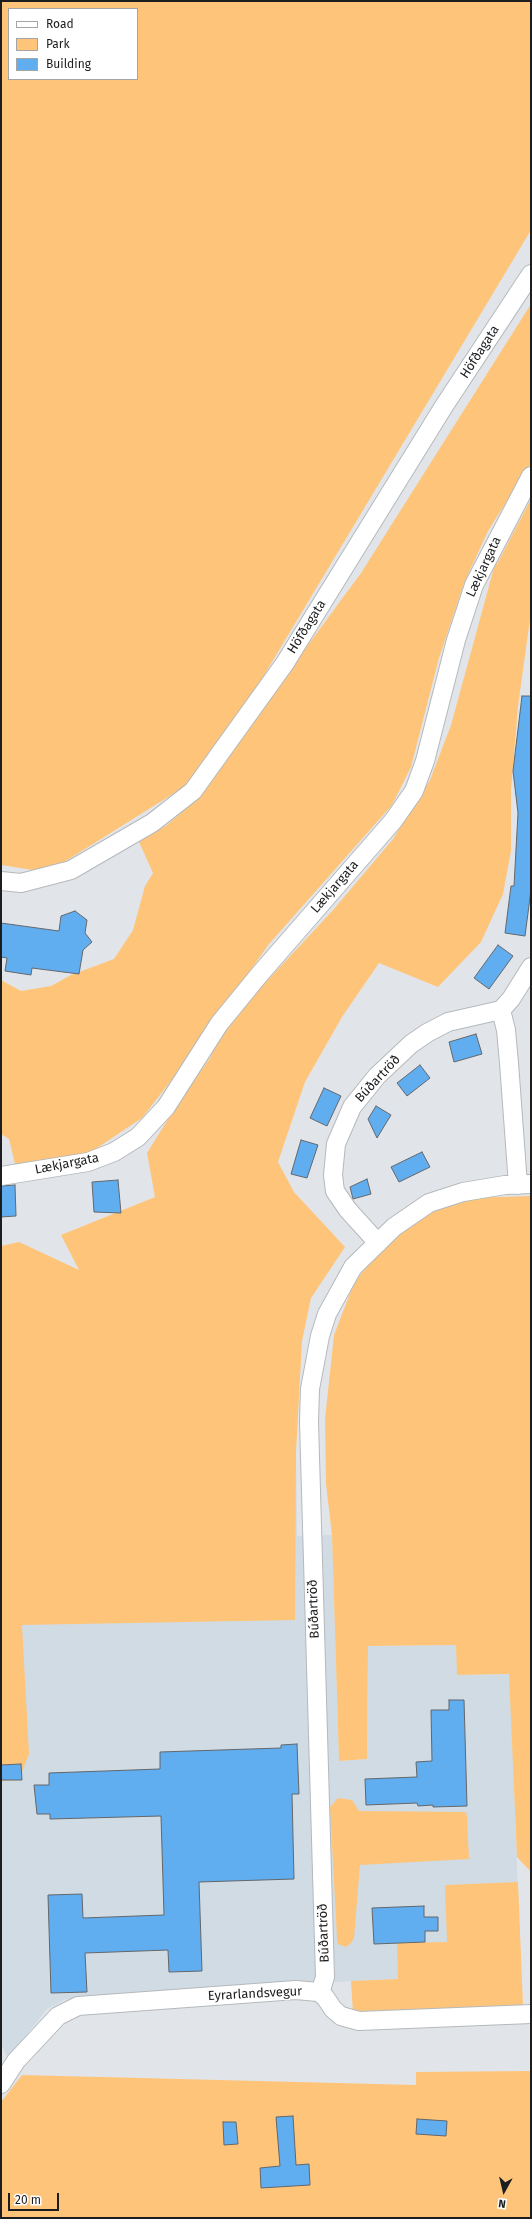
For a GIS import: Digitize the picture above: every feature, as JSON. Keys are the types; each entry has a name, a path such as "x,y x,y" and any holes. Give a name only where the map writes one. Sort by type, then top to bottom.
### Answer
{"street":[{"name":"Höfðagata","path":"1,881 21,883 71,870 152,823 193,791 285,663 444,406 531,274"},
{"name":"Lækjargata","path":"1,1176 88,1162 114,1152 138,1136 166,1107 219,1024 259,974 393,821 414,791 425,761 456,640 474,585 531,476"},
{"path":"501,1010 511,999 531,967"},
{"name":"Búðartröð","path":"318,1992 322,1987 325,1977 309,1448 310,1389 314,1360 327,1314 353,1267 378,1243 394,1227 429,1203 463,1192 524,1185 509,1056 501,1010 448,1022 427,1033 411,1044 377,1076 352,1107 336,1144 333,1175 336,1191 348,1210 378,1243"},
{"name":"Eyrarlandsvegur","path":"1,2084 16,2061 58,2016 78,2006 296,1990 318,1992 325,1997 333,2009 341,2016 358,2021 531,2014"}],"shaded area":[{"path":"296,1452 297,1536 332,1535 339,1761 367,1759 368,1646 457,1645 457,1675 510,1674 521,1974 351,1981 66,1999 47,2009 8,2058 1,2044 1,1781 19,1780 22,1625"}],"green space":[{"path":"1,1 531,1 531,230 254,692 203,766 184,787 61,864 33,870 1,865"},
{"path":"531,304 531,463 488,531 464,583 439,658 411,767 392,805 269,944 191,1055 142,1118 91,1152 16,1168 9,1139 1,1134 1,980 21,991 51,986 71,975 114,959 133,930 145,886 153,873 139,842 167,825 190,805 361,573"},
{"path":"531,499 531,612 518,706 511,790 511,851 503,894 481,942 438,987 379,963 342,1017 305,1082 278,1162 294,1192 345,1247 311,1298 302,1341 296,1452 295,1620 22,1625 29,1754 19,1780 1,1781 1,1246 19,1242 79,1270 61,1235 155,1197 147,1153 180,1100 210,1058 224,1027 334,909 393,839 430,780 451,725 495,564 497,564"},
{"path":"531,1196 531,1872 517,1857 509,1674 457,1675 456,1645 368,1646 367,1759 339,1761 332,1535 326,1484 325,1419 334,1335 354,1283 384,1245 425,1214 467,1198"},
{"path":"338,1798 352,1800 359,1811 466,1812 467,1818 469,1859 360,1865 354,1938 346,1947 338,1944 337,1938 330,1807"},
{"path":"518,1882 523,2006 353,2013 351,1981 398,1979 397,1943 447,1942 445,1885"},
{"path":"531,2071 531,2218 1,2218 1,2102 22,2075 416,2085 416,2072"}],"building":[{"path":"522,696 531,696 531,890 525,936 505,933 511,886 514,886 518,813 513,771"},
{"path":"75,911 87,920 85,933 92,942 83,950 79,974 32,968 31,975 5,971 7,958 1,957 1,923 59,931 61,916"},
{"path":"498,945 513,956 489,989 474,978"},
{"path":"476,1034 482,1054 454,1062 449,1042"},
{"path":"420,1065 430,1078 407,1096 397,1083"},
{"path":"324,1088 341,1096 327,1126 310,1118"},
{"path":"376,1106 391,1115 377,1138 368,1119"},
{"path":"301,1140 318,1145 307,1178 291,1174"},
{"path":"422,1152 430,1167 399,1182 391,1167"},
{"path":"367,1179 371,1194 353,1199 350,1187"},
{"path":"118,1180 121,1213 94,1212 92,1182"},
{"path":"15,1185 16,1216 1,1217 1,1186"},
{"path":"449,1700 464,1700 467,1806 433,1807 433,1805 418,1806 417,1803 366,1805 365,1779 417,1777 416,1762 432,1761 431,1710 449,1710"},
{"path":"297,1744 299,1794 292,1794 294,1879 199,1882 202,1971 169,1972 168,1950 85,1953 87,1992 51,1993 48,1895 82,1894 83,1918 164,1915 161,1816 50,1819 50,1814 37,1814 34,1785 49,1785 49,1773 160,1769 160,1752 281,1748 281,1745"},
{"path":"21,1764 22,1780 1,1780 1,1765"},
{"path":"424,1906 424,1917 438,1917 438,1931 425,1931 425,1942 374,1944 372,1908"},
{"path":"293,2116 296,2165 309,2164 310,2185 261,2188 260,2168 280,2166 276,2117"},
{"path":"417,2119 447,2121 446,2136 416,2134"},
{"path":"223,2122 236,2122 238,2144 224,2145"}]}
